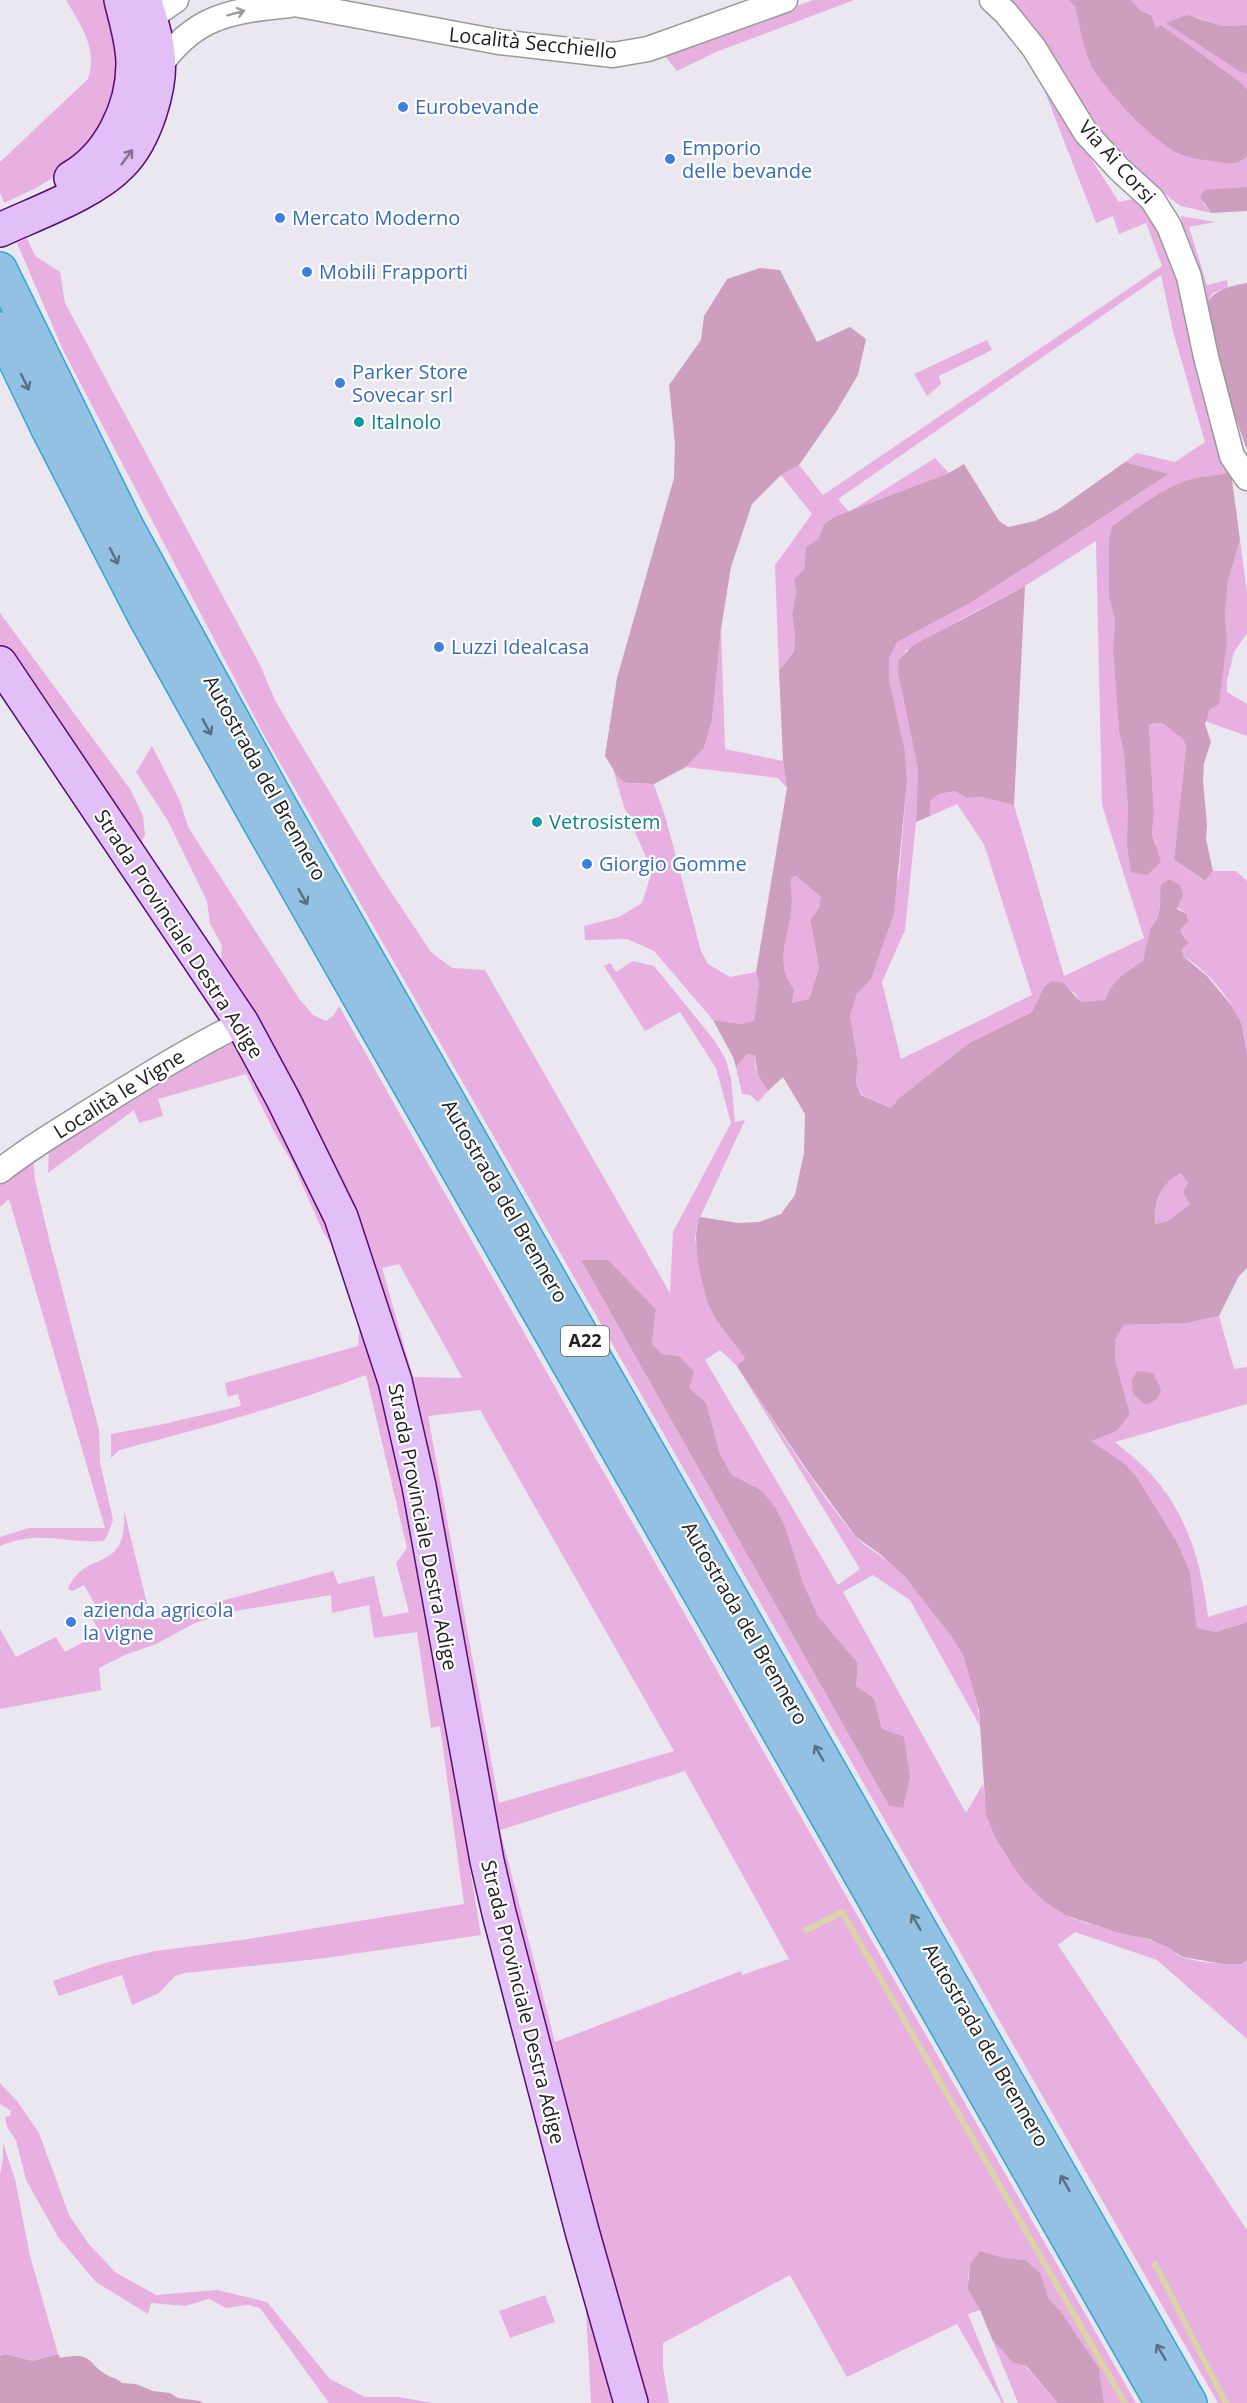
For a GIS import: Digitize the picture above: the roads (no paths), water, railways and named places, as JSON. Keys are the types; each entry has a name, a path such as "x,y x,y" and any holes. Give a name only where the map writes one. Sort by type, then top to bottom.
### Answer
{"highway":[{"name":"Autostrada del Brennero","path":"0,269 127,526 280,806 1190,2403"},
{"name":"Autostrada del Brennero","path":"0,329 48,429 145,617 257,818 1162,2403"}],"main road":[{"path":"121,0 145,66"},
{"path":"0,230 76,175 105,148 118,127 132,81 158,55 147,11"},
{"path":"0,214 40,203"},
{"name":"Strada Provinciale Destra Adige","path":"0,663 242,1023 342,1217 395,1381 419,1486 487,1861 499,1913 582,2231 631,2403"}],"street":[{"name":"Località Secchiello","path":"121,0 135,14 147,11 162,26 209,22 255,9 305,3"},
{"path":"147,11 154,15 176,0"},
{"name":"Località Secchiello","path":"273,0 305,3 366,19 488,40 613,56 648,50 785,0"},
{"name":"Via Ai Corsi","path":"992,0 1006,13 1034,48 1086,133 1119,169 1152,199 1169,226 1189,277 1206,357 1232,456 1247,478"},
{"name":"Località Secchiello","path":"145,66 209,22"},
{"name":"Località le Vigne","path":"0,1171 41,1142 148,1075 200,1044 242,1023"}],"waterway":[{"path":"806,1930 842,1912 1125,2403"},
{"path":"1155,2264 1226,2403"}],"place":[{"name":"Eurobevande","path":"403,107"},
{"name":"Emporio delle bevande","path":"670,159"},
{"name":"Mercato Moderno","path":"280,218"},
{"name":"Mobili Frapporti","path":"307,272"},
{"name":"Parker Store Sovecar srl","path":"340,383"},
{"name":"Italnolo","path":"359,422"},
{"name":"Luzzi Idealcasa","path":"439,647"},
{"name":"Vetrosistem","path":"537,822"},
{"name":"Giorgio Gomme","path":"587,864"},
{"name":"azienda agricola la vigne","path":"71,1622"}]}
